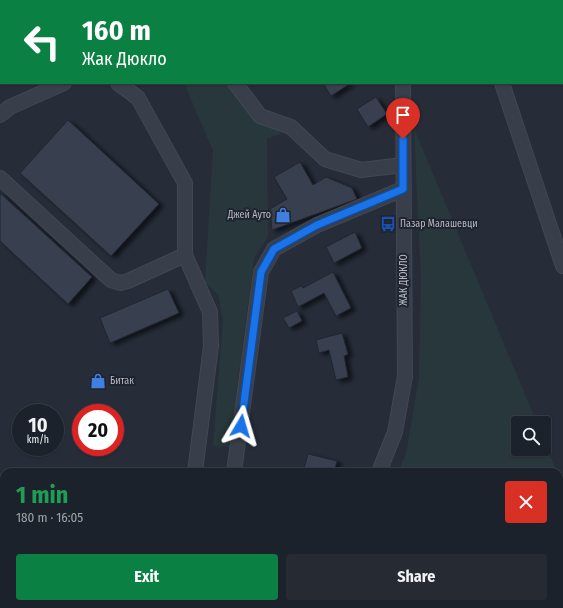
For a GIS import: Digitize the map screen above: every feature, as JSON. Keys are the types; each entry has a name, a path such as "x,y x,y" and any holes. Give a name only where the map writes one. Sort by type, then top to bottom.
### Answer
{"street":[{"path":"0,115 10,107 62,84"},
{"path":"119,84 138,98 185,183 185,255 210,312 211,346 196,468"},
{"path":"236,84 260,116 291,127 325,159 361,170 403,165"},
{"name":"ЖАК ДЮКЛО","path":"381,468 395,432 404,376 403,84"},
{"path":"502,84 563,266"},
{"path":"0,178 111,280 120,283 128,281 185,255"},
{"path":"235,468 261,272 274,249 317,225 403,189"}],"shaded area":[{"path":"184,84 242,84 281,134 267,138 268,237 254,258 229,447 213,446 223,320 218,295 205,282 213,151"},
{"path":"414,128 534,416 511,416 511,456 550,456 555,468 400,468 406,454 419,378 421,279"}],"building":[{"path":"324,84 349,84 331,96"},
{"path":"376,97 387,114 368,127 357,109"},
{"path":"68,120 159,204 111,256 20,173"},
{"path":"300,162 313,185 326,177 352,188 357,199 272,230 270,209 287,199 274,177"},
{"path":"0,193 92,277 68,304 0,241"},
{"path":"355,232 362,248 334,263 326,247"},
{"path":"333,272 351,308 336,316 324,293 298,307 291,291 301,286 303,288"},
{"path":"168,289 179,313 110,343 100,318"},
{"path":"297,311 302,321 289,328 283,318"},
{"path":"342,333 348,354 344,356 348,377 336,380 329,350 319,353 316,340"},
{"path":"308,454 337,461 335,468 304,468"}],"place":[{"name":"Джей Ауто","path":"283,215"},
{"name":"Пазар Малашевци","path":"388,224"},
{"name":"Битак","path":"98,381"}],"route":[{"path":"241,426 261,272 274,249 317,225 403,189 403,139"}]}
